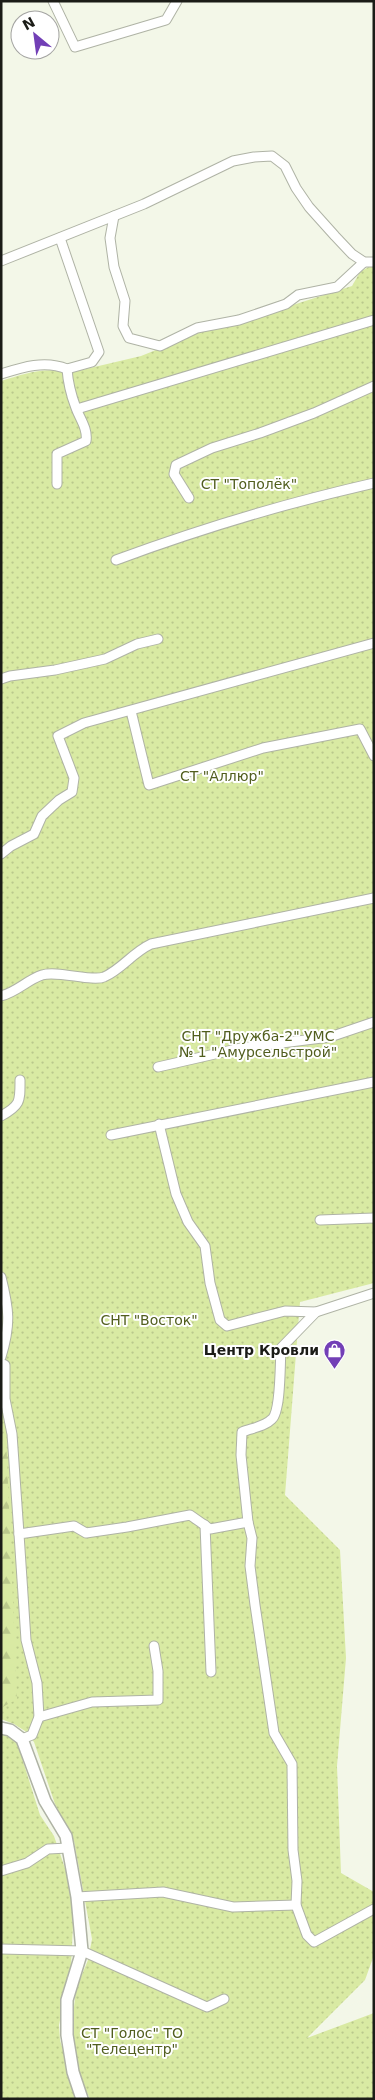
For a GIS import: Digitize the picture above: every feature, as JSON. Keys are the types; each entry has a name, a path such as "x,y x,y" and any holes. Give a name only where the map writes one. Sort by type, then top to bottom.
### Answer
{"street":[{"path":"53,1 75,47 166,20 177,1"},
{"path":"1,261 114,216 233,161 272,156 285,166 296,188 330,231 352,254 369,262 337,286 298,295 286,304 239,320 197,328 160,346 129,338 122,326 125,301 114,267 110,238 114,216"},
{"path":"1,374 25,366 56,365 68,369 92,362 99,352 60,238"},
{"path":"76,409 374,320"},
{"path":"57,484 58,454 86,441 88,434 76,409 68,384 68,369"},
{"path":"189,498 174,474 176,465 212,448 314,413 374,386"},
{"path":"116,560 184,535 325,494 374,484"},
{"path":"1,679 104,659 137,644 158,639"},
{"path":"1,854 11,846 34,834 42,816 59,800 72,792 74,778 58,736 84,723 374,643"},
{"path":"131,711 149,785 263,748 360,729 374,756"},
{"path":"1,996 12,994 43,974 101,978 116,970 137,951 151,944 374,898"},
{"path":"158,1067 241,1048 330,1037 374,1022"},
{"path":"1,1116 15,1108 20,1100 20,1080"},
{"path":"111,1135 374,1082"},
{"path":"158,1124 176,1194 188,1222 205,1246 210,1283 220,1320 226,1326 285,1311 316,1312 374,1293"},
{"path":"320,1220 374,1218"},
{"path":"1,1277 8,1306 8,1334 1,1356"},
{"path":"316,1312 281,1348 277,1407 274,1418 265,1424 242,1432 240,1455 248,1522 252,1538 250,1566 274,1733 292,1764 293,1850 297,1881 296,1905 307,1935 314,1942 374,1909"},
{"path":"1,1363 5,1365 6,1400 12,1434 26,1640 37,1683 39,1717 32,1735 22,1739"},
{"path":"19,1534 74,1526 86,1533 190,1515 210,1528 248,1522"},
{"path":"205,1525 211,1672"},
{"path":"39,1717 92,1702 158,1700 158,1671 154,1646"},
{"path":"1,1728 10,1730 22,1739 45,1801 66,1836 78,1897 82,1950 67,2000 66,2035 80,2098"},
{"path":"1,1871 27,1862 48,1850 68,1848"},
{"path":"78,1897 163,1892 233,1907 296,1905"},
{"path":"1,1949 82,1950 207,2007 224,1999"}],"green space":[{"path":"370,266 374,267 374,1283 300,1302 285,1495 340,1550 346,1658 337,1766 341,1873 374,1892 374,1955 365,1980 307,2038 374,2013 374,2099 90,2099 81,2080 73,2053 73,2016 76,1989 88,1960 92,1939 74,1841 55,1804 34,1742 25,1731 1,1719 1,381 43,371 52,370 69,373 141,356 201,332 243,321 352,286 360,272"},
{"path":"6,1436 17,1699 1,1708 1,1437"},
{"path":"1,1732 16,1739 40,1815 54,1836 70,1883 73,1925 71,1965 59,2025 60,2040 77,2099 1,2099"}],"place":[{"name":"Центр Кровли","path":"335,1369"}],"park label":[{"name":"СТ \"Тополёк\"","path":"249,484"},
{"name":"СТ \"Аллюр\"","path":"222,776"},
{"name":"СНТ \"Дружба-2\" УМС № 1 \"Амурсельстрой\"","path":"258,1044"},
{"name":"СНТ \"Восток\"","path":"149,1320"},
{"name":"СТ \"Голос\" ТО \"Телецентр\"","path":"132,2042"}]}
